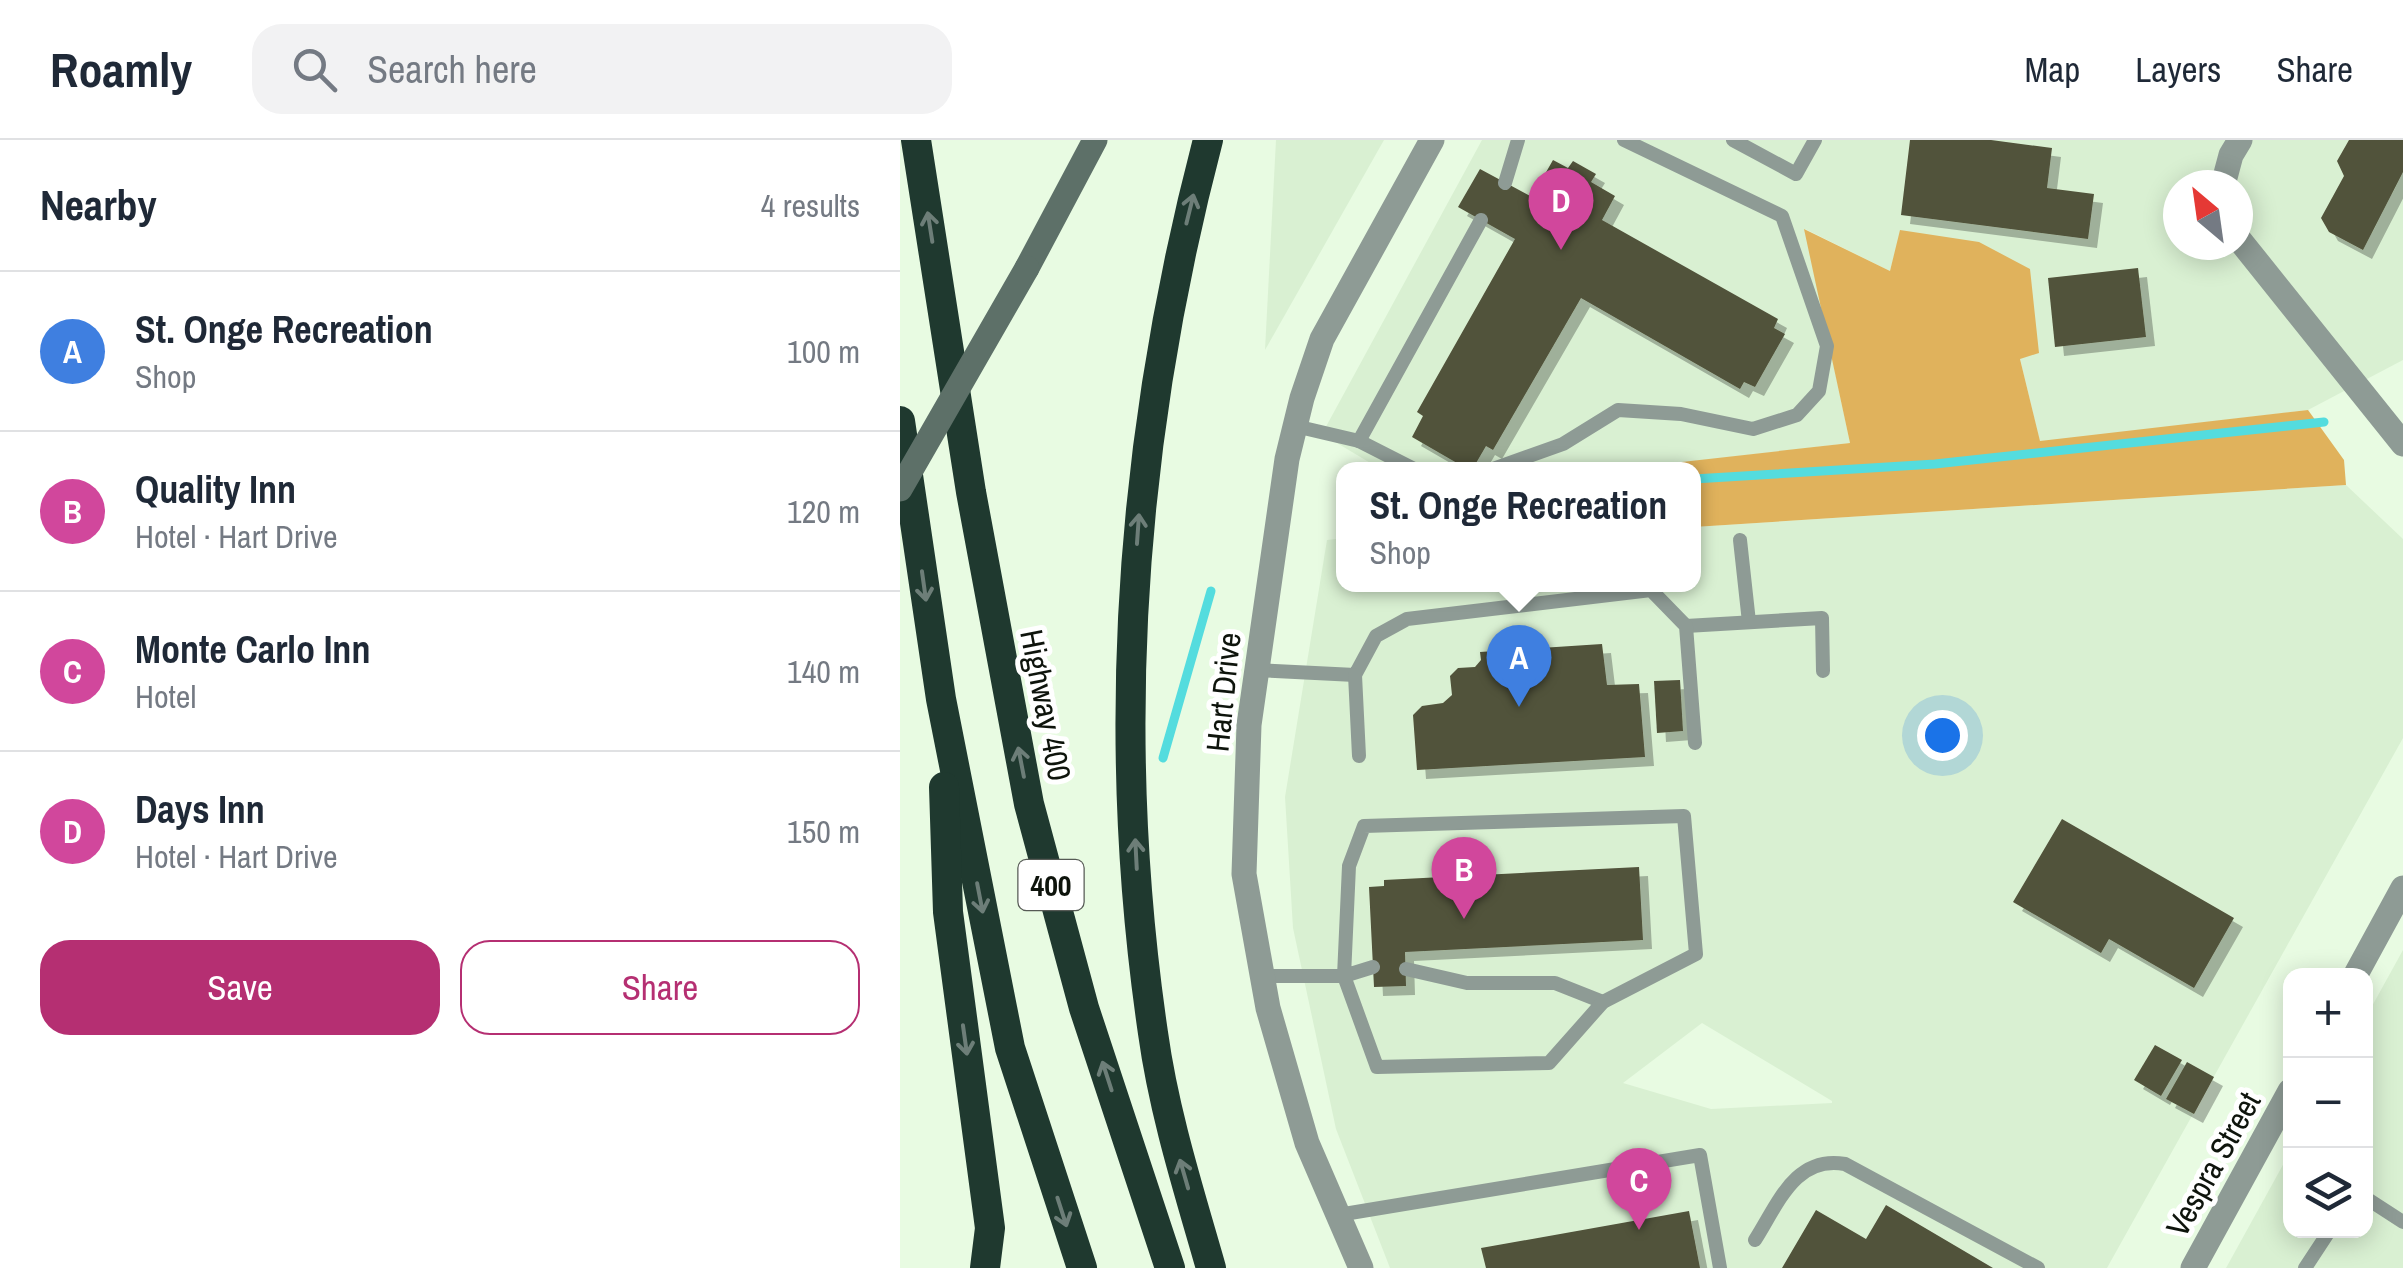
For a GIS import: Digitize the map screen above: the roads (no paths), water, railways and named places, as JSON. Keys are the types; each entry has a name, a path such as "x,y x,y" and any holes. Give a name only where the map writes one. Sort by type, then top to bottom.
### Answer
{"highway":[{"name":"Highway 400","path":"916,140 984,569 1029,804 1084,1008 1170,1268"},
{"path":"1208,140 1187,218 1157,367 1138,520 1128,714 1139,920 1153,1036 1177,1150 1211,1268"},
{"name":"400","path":"900,420 941,699 1010,1048 1082,1268"},
{"path":"941,699 948,912 990,1228 985,1268"}],"main road":[{"path":"900,490 1095,140"}],"street":[{"name":"Hart Drive","path":"1361,1268 1307,1143 1268,1008 1244,874 1249,725 1286,459 1295,426 1322,340 1432,140"},
{"path":"2227,170 2240,140"},
{"path":"2253,257 2403,444"},
{"path":"2358,968 2403,888"},
{"name":"Vespra Street","path":"2192,1268 2283,1104"}],"lane":[{"path":"1505,183 1518,140"},
{"path":"1513,462 1564,444 1618,410 1681,414 1753,429 1797,415 1819,391 1827,346 1782,216 1624,140"},
{"path":"1733,140 1796,174 1815,140"},
{"path":"1359,441 1481,220"},
{"path":"1295,426 1359,441 1400,462"},
{"path":"1740,540 1749,622"},
{"path":"1359,756 1356,674 1376,636 1408,619 1634,592"},
{"path":"1653,592 1686,626 1694,743"},
{"path":"1686,626 1822,618 1823,671"},
{"path":"1256,670 1356,674"},
{"path":"1684,816 1696,954 1603,1002 1548,1063 1377,1067 1344,976 1349,866 1364,826 1684,816"},
{"path":"1262,976 1344,976 1373,967"},
{"path":"1406,968 1467,983 1555,983 1603,1002"},
{"path":"1338,1215 1700,1155 1720,1268"},
{"path":"1755,1240 1796,1175 1829,1161 1845,1164 2038,1268"},
{"path":"2373,1203 2403,1222"},
{"path":"2305,1268 2325,1238"}],"waterway":[{"path":"1701,479 1935,464 2324,422"},
{"path":"1163,758 1211,591"}],"place":[{"name":"Days Inn","path":"1561,250"},
{"name":"St. Onge Recreation","path":"1519,707"},
{"name":"Quality Inn","path":"1464,919"},
{"name":"Monte Carlo Inn","path":"1639,1230"}]}
